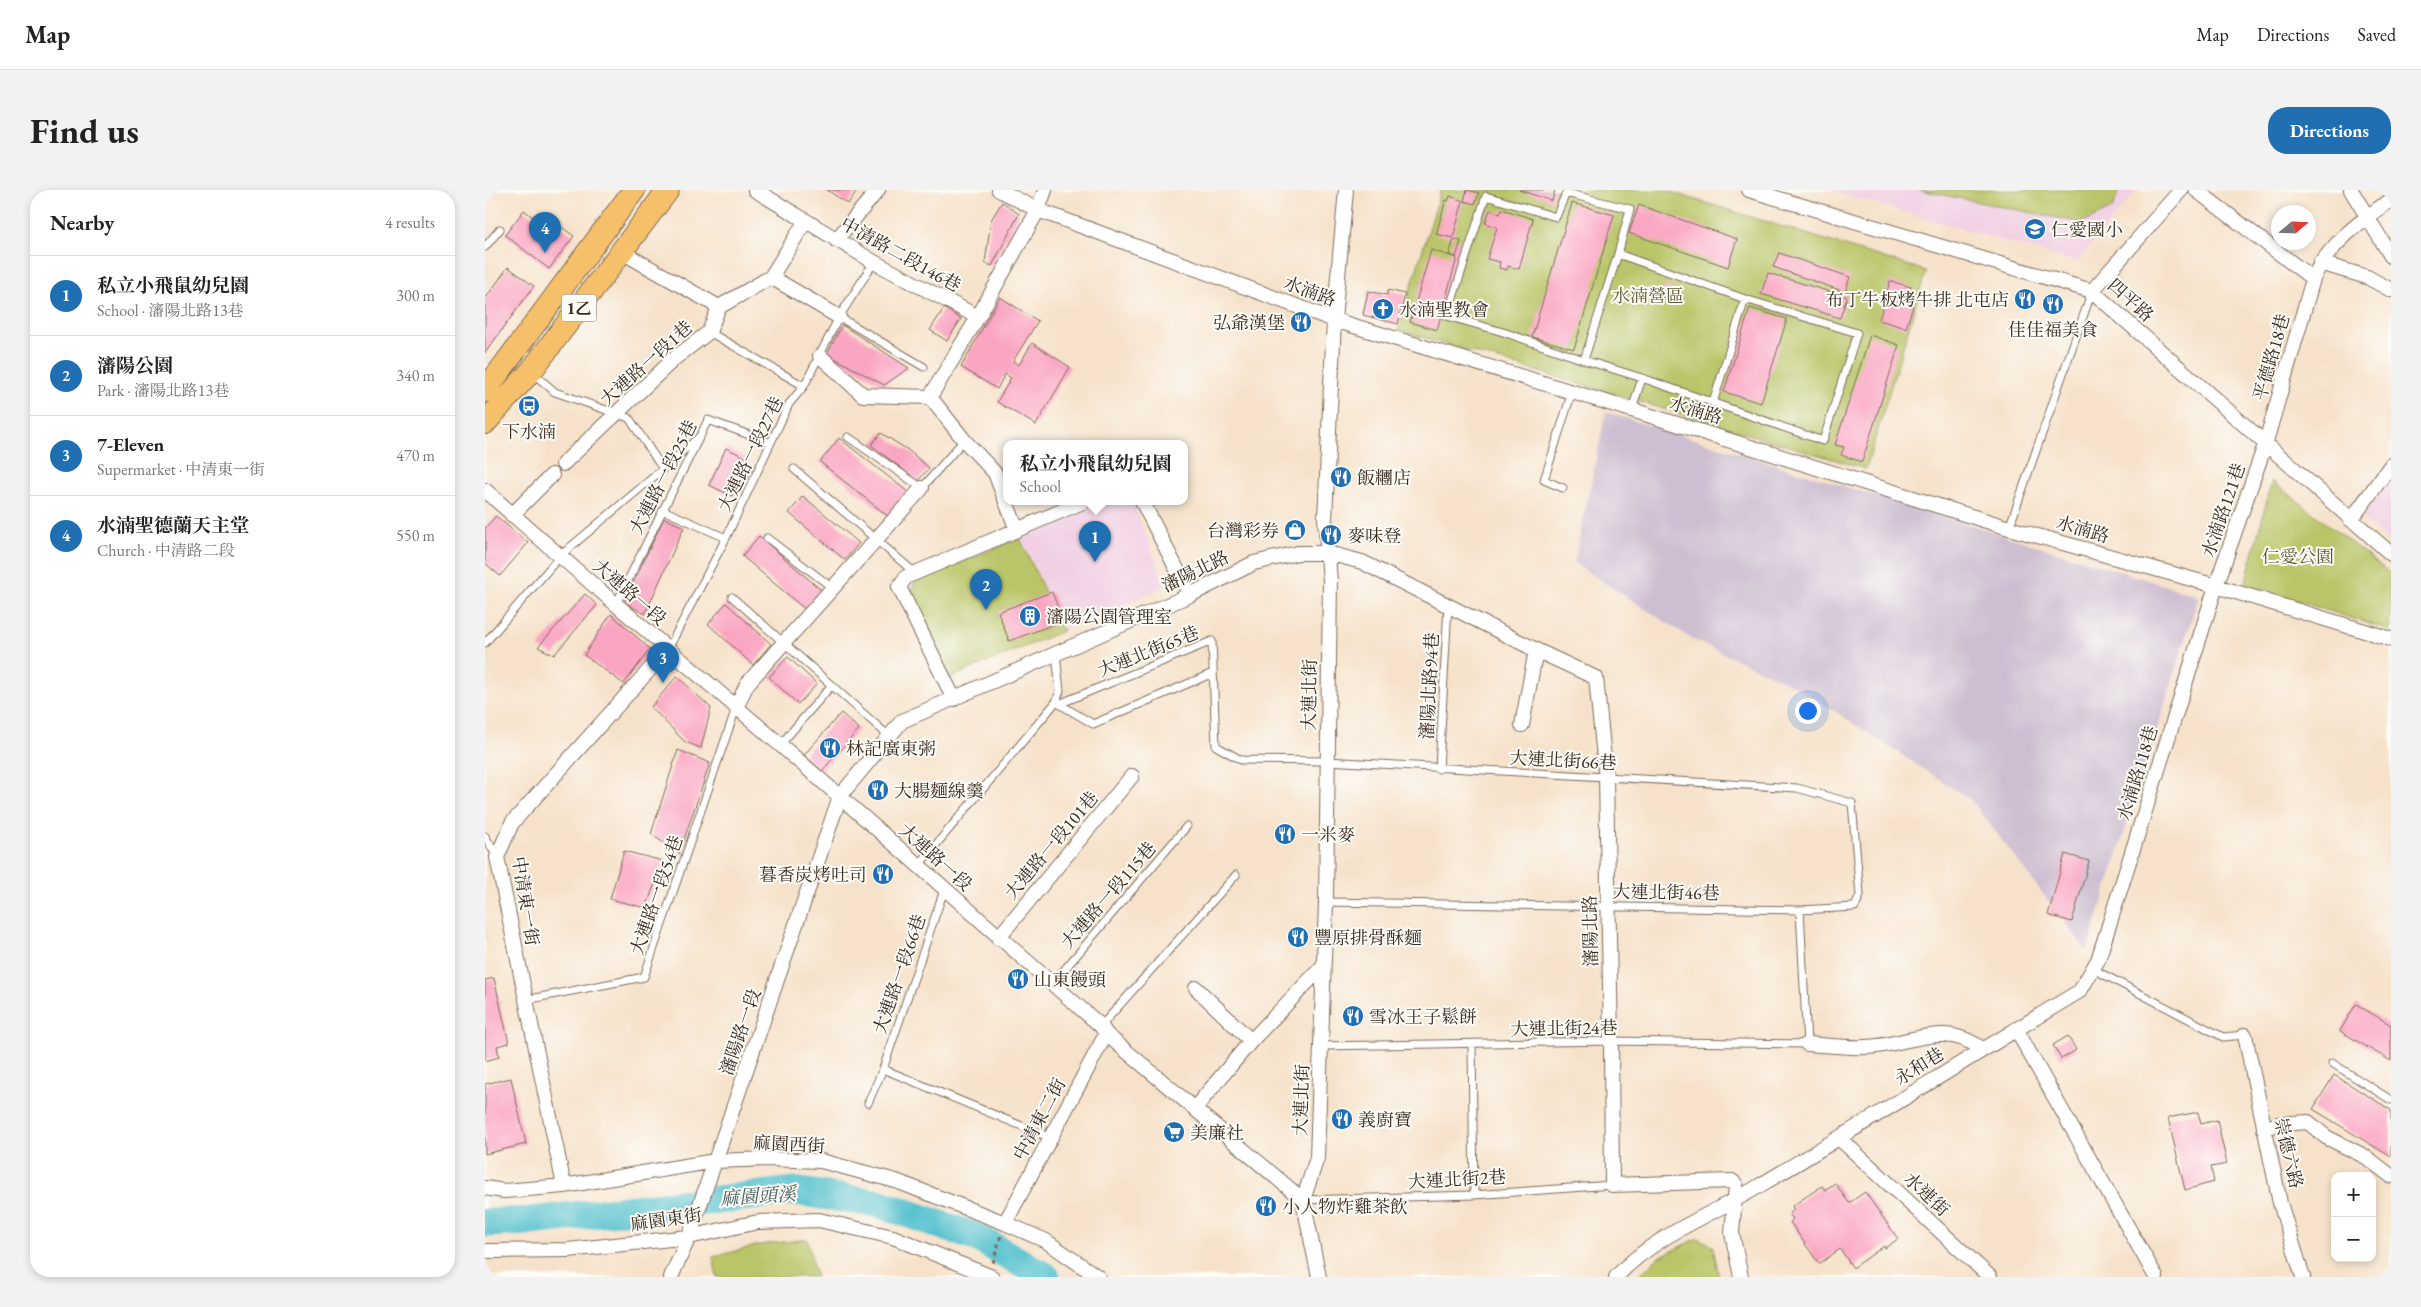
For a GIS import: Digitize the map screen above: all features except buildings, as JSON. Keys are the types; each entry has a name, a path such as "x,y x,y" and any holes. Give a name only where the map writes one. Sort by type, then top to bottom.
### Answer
{"main road":[{"name":"1乙","path":"485,391 526,333 634,190"},
{"name":"1乙","path":"485,423 531,371 668,190"}],"street":[{"name":"中清路二段146巷","path":"755,190 874,262 978,317"},
{"path":"836,240 878,190"},
{"name":"水湳路","path":"999,190 1038,210 1334,320 1632,410 2009,528 2216,586 2391,639"},
{"path":"930,397 978,317 1038,210 1045,190"},
{"name":"大連北街","path":"1303,1200 1317,1158 1322,1046 1322,967 1326,902 1330,581 1325,519 1334,320 1346,190"},
{"name":"四平路","path":"1749,190 2092,291 2391,554"},
{"path":"2092,291 2181,190"},
{"path":"2197,190 2313,279"},
{"path":"2351,190 2391,256"},
{"path":"2391,200 2367,216 2320,262 2367,277 2391,290"},
{"path":"620,251 719,307 771,277 805,222"},
{"name":"平德路18巷","path":"2265,445 2313,279 2320,262"},
{"path":"771,277 839,317"},
{"name":"大連路一段1巷","path":"563,464 675,358 709,332 719,307"},
{"path":"820,356 863,395 930,397 964,440 995,473 1003,494"},
{"name":"水湳路121巷","path":"2216,586 2265,445"},
{"path":"2351,520 2391,465"},
{"path":"513,515 552,475"},
{"path":"736,708 747,684 834,589 922,488"},
{"name":"大連路一段","path":"485,490 561,555 615,606 840,796 1103,1030 1303,1200"},
{"path":"1007,505 1017,530"},
{"path":"954,699 899,587 906,577 1076,505"},
{"path":"1145,505 1190,595"},
{"name":"瀋陽北路","path":"840,796 902,721 1190,595 1254,563 1298,553 1328,553 1362,562 1536,650 1596,678 1606,778 1612,1184"},
{"name":"水湳路118巷","path":"2093,969 2098,960 2216,586"},
{"name":"中清東一街","path":"564,1186 524,1000 497,858 512,823 668,649"},
{"path":"1522,725 1536,650"},
{"name":"大連路一段101巷","path":"998,938 1132,776"},
{"name":"瀋陽路一段","path":"671,1277 689,1237 840,796"},
{"path":"1195,1108 1251,1041 1322,967"},
{"name":"永和巷","path":"1616,1277 1657,1244 1735,1198 1757,1188 2080,990 2093,969"},
{"path":"1196,988 1251,1041"},
{"path":"2016,1029 2156,1277"},
{"name":"中清東二街","path":"1005,1223 1051,1138 1103,1030"},
{"path":"1807,1044 1867,1047 1934,1034 1971,1040 1982,1049"},
{"name":"崇德六路","path":"2245,1035 2281,1203 2303,1277"},
{"path":"2264,1129 2278,1124 2308,1122 2326,1137 2366,1157 2391,1176"},
{"name":"水連街","path":"1839,1138 1990,1277"},
{"name":"麻園西街","path":"485,1188 504,1191 564,1186 715,1161 768,1159 821,1161 896,1181 1005,1223 1046,1241 1098,1277"},
{"path":"1612,1184 1732,1182 1736,1185 1733,1233 1741,1277"},
{"path":"1303,1200 1319,1277"},
{"name":"麻園東街","path":"485,1251 568,1250 689,1237 758,1222 819,1220 893,1237 991,1276"}],"lane":[{"path":"1584,360 1630,210 1566,193 1556,217 1485,196 1447,316 1503,332 1584,360 1642,378 1823,441 1857,333 1745,299 1618,254"},
{"path":"485,247 499,229"},
{"name":"大連路一段27巷","path":"668,649 726,538 769,442 789,404 804,386 839,317 874,262"},
{"path":"2009,528 2092,291"},
{"path":"1713,403 1745,299"},
{"path":"839,317 925,366"},
{"path":"709,332 804,386"},
{"path":"531,371 555,392 629,418 663,469"},
{"path":"1632,410 1642,378"},
{"path":"1563,488 1544,480 1572,392"},
{"name":"大連路一段25巷","path":"615,606 708,420 769,442"},
{"path":"485,643 561,555 701,435"},
{"path":"848,437 922,488 964,440"},
{"path":"794,469 915,573"},
{"name":"大連路一段27巷","path":"663,510 726,538"},
{"path":"767,538 834,589"},
{"path":"732,596 890,737"},
{"name":"瀋陽北路94巷","path":"1439,769 1448,605"},
{"name":"大連北街65巷","path":"1057,703 1212,641 1216,746 1241,760 1327,761"},
{"path":"918,867 1057,703 1061,691 1055,653"},
{"path":"1057,703 1093,724 1213,673"},
{"path":"779,746 832,685"},
{"name":"大連路一段54巷","path":"524,1000 644,977 736,708"},
{"name":"大連北街66巷","path":"1327,761 1439,769 1797,788 1852,803 1860,895 1855,907"},
{"name":"大連路一段115巷","path":"1051,984 1187,826"},
{"path":"485,836 497,858"},
{"name":"中清東二街","path":"1103,1030 1235,875"},
{"name":"大連路一段66巷","path":"868,1103 883,1069 944,890"},
{"name":"大連北街46巷","path":"1326,902 1800,910 1855,907"},
{"path":"1800,910 1807,1044"},
{"path":"2093,969 2223,1037 2245,1035"},
{"name":"大連北街24巷","path":"1322,1046 1472,1045 1611,1041 1807,1044"},
{"path":"1472,1045 1474,1195"},
{"path":"2332,1063 2391,1100"},
{"path":"883,1069 1051,1138"},
{"name":"大連北街2巷","path":"1303,1200 1474,1195 1612,1184"}],"path":[{"path":"991,1276 1005,1223"}],"shaded area":[{"name":"仁愛國小","path":"1828,190 2137,190 2077,262"},
{"path":"1606,412 2199,596 2087,951 1971,800 1799,688 1692,639 1574,563"},
{"path":"2391,480 2391,543 2362,518"},
{"path":"1097,505 1134,505 1166,586 1064,630 1022,538"}],"green space":[{"name":"水湳營區","path":"1441,190 1664,190 1926,271 1866,469 1398,330"},
{"path":"1919,190 2120,190 2112,209 2082,223"},
{"name":"仁愛公園","path":"2272,481 2391,574 2391,631 2245,584"},
{"path":"1020,538 1063,631 952,677 944,674 911,590 916,581"},
{"path":"1698,1238 1713,1246 1719,1277 1637,1277 1659,1257"},
{"path":"807,1239 816,1277 717,1277 713,1257 759,1245"}],"waterway":[{"name":"麻園頭溪","path":"485,1223 530,1221 794,1191 881,1204 978,1238 1046,1277"}],"place":[{"name":"仁愛國小","path":"2035,229"},
{"name":"水湳聖德蘭天主堂","path":"545,253"},
{"name":"布丁牛板烤牛排 北屯店","path":"2025,299"},
{"name":"佳佳福美食","path":"2053,304"},
{"name":"水湳聖教會","path":"1383,309"},
{"name":"弘爺漢堡","path":"1301,322"},
{"name":"下水湳","path":"529,406"},
{"name":"飯糰店","path":"1341,477"},
{"name":"台灣彩券","path":"1295,530"},
{"name":"麥味登","path":"1331,535"},
{"name":"私立小飛鼠幼兒園","path":"1095,562"},
{"name":"瀋陽公園","path":"986,610"},
{"name":"瀋陽公園管理室","path":"1030,616"},
{"name":"7-Eleven","path":"663,683"},
{"name":"林記廣東粥","path":"830,748"},
{"name":"大腸麵線羹","path":"878,790"},
{"name":"一米麥","path":"1285,834"},
{"name":"暮香炭烤吐司","path":"883,874"},
{"name":"豐原排骨酥麵","path":"1298,937"},
{"name":"山東饅頭","path":"1018,979"},
{"name":"雪冰王子鬆餅","path":"1353,1016"},
{"name":"義廚寶","path":"1342,1119"},
{"name":"美廉社","path":"1174,1132"},
{"name":"小人物炸雞茶飲","path":"1266,1206"}]}
